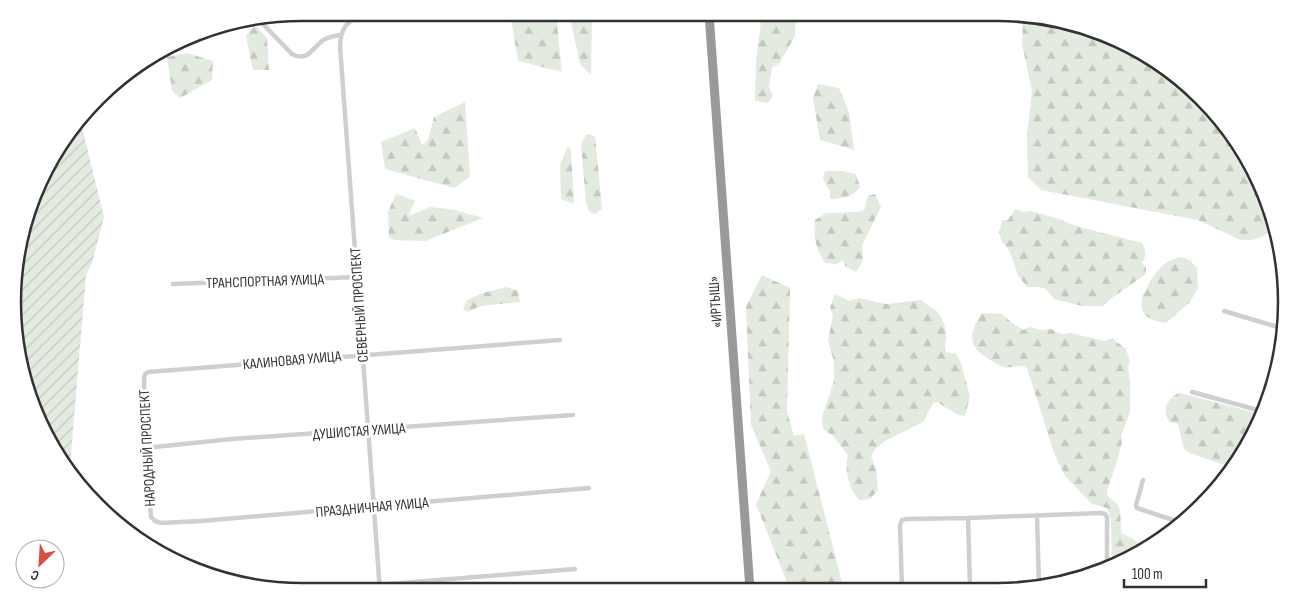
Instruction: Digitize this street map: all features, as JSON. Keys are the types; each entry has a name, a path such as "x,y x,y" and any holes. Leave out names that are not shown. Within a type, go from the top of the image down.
{"highway":[{"name":"«ИРТЫШ»","path":"710,21 750,583"}],"street":[{"path":"263,24 292,54 298,57 306,57 322,40 329,36 341,35 343,28 350,21"},
{"name":"СЕВЕРНЫЙ ПРОСПЕКТ","path":"341,35 379,583"},
{"name":"ТРАНСПОРТНАЯ УЛИЦА","path":"173,284 357,277"},
{"path":"1224,312 1276,327"},
{"name":"КАЛИНОВАЯ УЛИЦА","path":"145,374 148,372 363,354 560,340"},
{"name":"НАРОДНЫЙ ПРОСПЕКТ","path":"145,374 145,448 151,517 156,521"},
{"path":"1192,392 1256,409"},
{"name":"ДУШИСТАЯ УЛИЦА","path":"145,448 232,439 573,415"},
{"path":"1143,480 1136,505 1137,508 1174,520"},
{"name":"ПРАЗДНИЧНАЯ УЛИЦА","path":"156,521 161,523 194,521 589,488"},
{"path":"902,583 900,525 902,520 1105,514 1107,517 1107,560"},
{"path":"1037,515 1039,579"},
{"path":"968,518 970,583"},
{"path":"404,583 575,569"}],"green space":[{"path":"511,21 557,21 562,72 518,61"},
{"path":"571,21 592,21 591,75 580,64"},
{"path":"761,21 796,21 795,36 779,64 772,67 769,87 773,96 768,103 755,101 756,61"},
{"path":"1023,23 1070,31 1121,50 1168,79 1196,103 1230,146 1249,178 1263,212 1269,232 1262,237 1251,240 1240,240 1198,220 1041,190 1028,177 1027,134 1032,91 1022,44"},
{"path":"256,26 267,38 269,70 253,70 246,36"},
{"path":"187,53 213,61 212,80 180,98 172,91 167,57"},
{"path":"818,84 839,88 849,112 854,150 820,140 813,98"},
{"path":"465,102 470,177 454,188 385,169 381,142 415,128 422,145 428,140 434,117"},
{"path":"82,127 104,217 92,263 86,275 70,460 50,426 36,392 24,339 21,302 27,247 36,212 50,178"},
{"path":"587,134 595,136 602,209 594,214 589,211 586,202 581,144"},
{"path":"568,146 571,150 574,204 561,199 560,165"},
{"path":"825,171 841,171 856,174 860,187 857,191 843,198 830,199 830,191 823,179"},
{"path":"396,194 415,201 408,216 431,207 455,210 483,218 425,241 394,240 389,238 388,212"},
{"path":"875,194 881,207 862,245 863,260 856,272 845,266 843,260 837,264 825,263 816,243 814,232 815,220 826,213 858,212 864,210 868,196"},
{"path":"1015,209 1024,212 1031,211 1076,226 1142,243 1145,258 1142,263 1146,267 1146,274 1103,306 1082,306 1054,299 1046,289 1027,287 1018,275 1010,252 1001,240 999,232 1002,221 1008,220"},
{"path":"1180,257 1190,260 1197,268 1198,288 1190,302 1166,323 1147,317 1141,305 1151,280 1165,263"},
{"path":"762,275 790,288 787,412 794,436 804,434 842,583 787,583 756,504 771,471 751,425 746,307"},
{"path":"507,287 518,291 520,302 481,306 467,312 463,309 467,300 483,293"},
{"path":"835,294 849,301 859,298 886,304 922,300 938,312 946,330 946,352 956,354 961,363 970,396 965,416 958,415 937,402 933,403 923,422 885,441 876,448 871,456 876,470 878,490 870,499 859,500 855,495 847,473 848,455 833,436 823,429 822,417 834,381 834,362 828,340 833,316 830,308"},
{"path":"982,313 1002,314 1023,330 1030,327 1040,330 1051,329 1061,334 1070,333 1105,341 1112,338 1126,349 1130,362 1128,368 1130,412 1121,436 1122,442 1107,495 1119,508 1122,534 1132,538 1139,544 1112,558 1111,519 1107,508 1092,504 1065,476 1054,453 1027,368 1021,366 1002,366 980,353 973,343 972,337"},
{"path":"1180,393 1255,413 1249,426 1225,465 1190,453 1184,449 1178,424 1170,422 1166,414 1169,401"}]}
